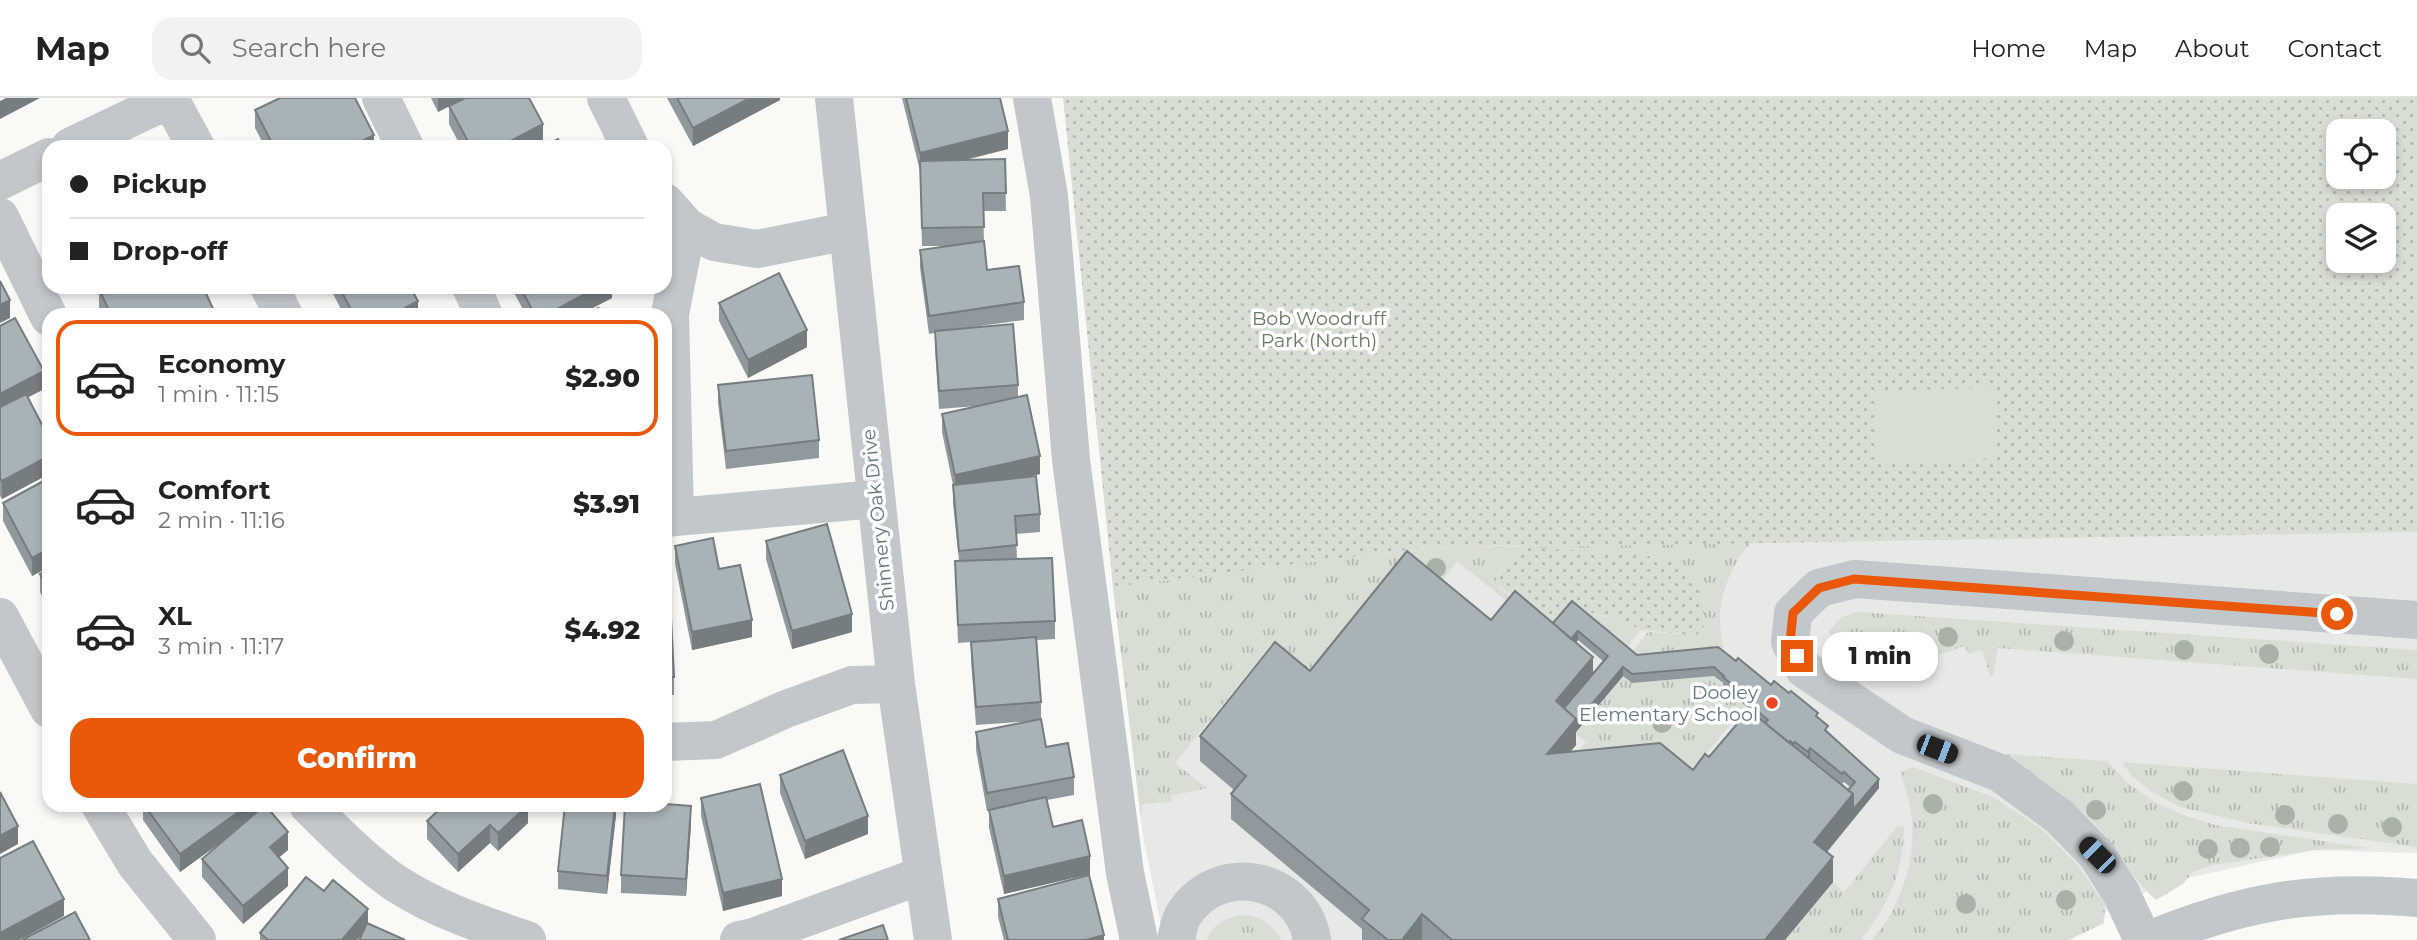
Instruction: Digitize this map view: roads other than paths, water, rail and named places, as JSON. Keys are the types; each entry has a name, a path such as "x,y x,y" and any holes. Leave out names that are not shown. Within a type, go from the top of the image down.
{"street":[{"path":"84,140 171,98 192,140"},
{"path":"381,98 402,140"},
{"path":"606,98 627,140"},
{"name":"Shinnery Oak Drive","path":"834,98 896,684 933,940"},
{"path":"1032,98 1049,195 1071,460 1125,873 1139,940"},
{"path":"0,181 42,160"},
{"path":"676,215 714,242 757,249 848,230"},
{"path":"672,281 676,215"},
{"path":"0,217 45,308"},
{"path":"672,517 876,499"},
{"path":"2143,940 2121,893 2097,855 2060,817 2000,773 1902,735 1804,669 1790,642 1793,613 1819,588 1854,579 2417,620"},
{"path":"0,617 42,696"},
{"path":"672,742 716,740 786,709 852,685 896,684"},
{"path":"104,812 135,863 197,940"},
{"path":"315,812 397,884 464,919 527,940"},
{"path":"739,940 923,875"},
{"path":"1175,940 1184,914 1208,890 1239,880 1273,886 1299,906 1312,940"},
{"path":"2149,940 2193,922 2250,905 2300,897 2370,894 2417,898"}],"place":[{"name":"Dooley Elementary School","path":"1772,703"}],"park label":[{"name":"Bob Woodruff Park (North)","path":"1319,329"}]}
